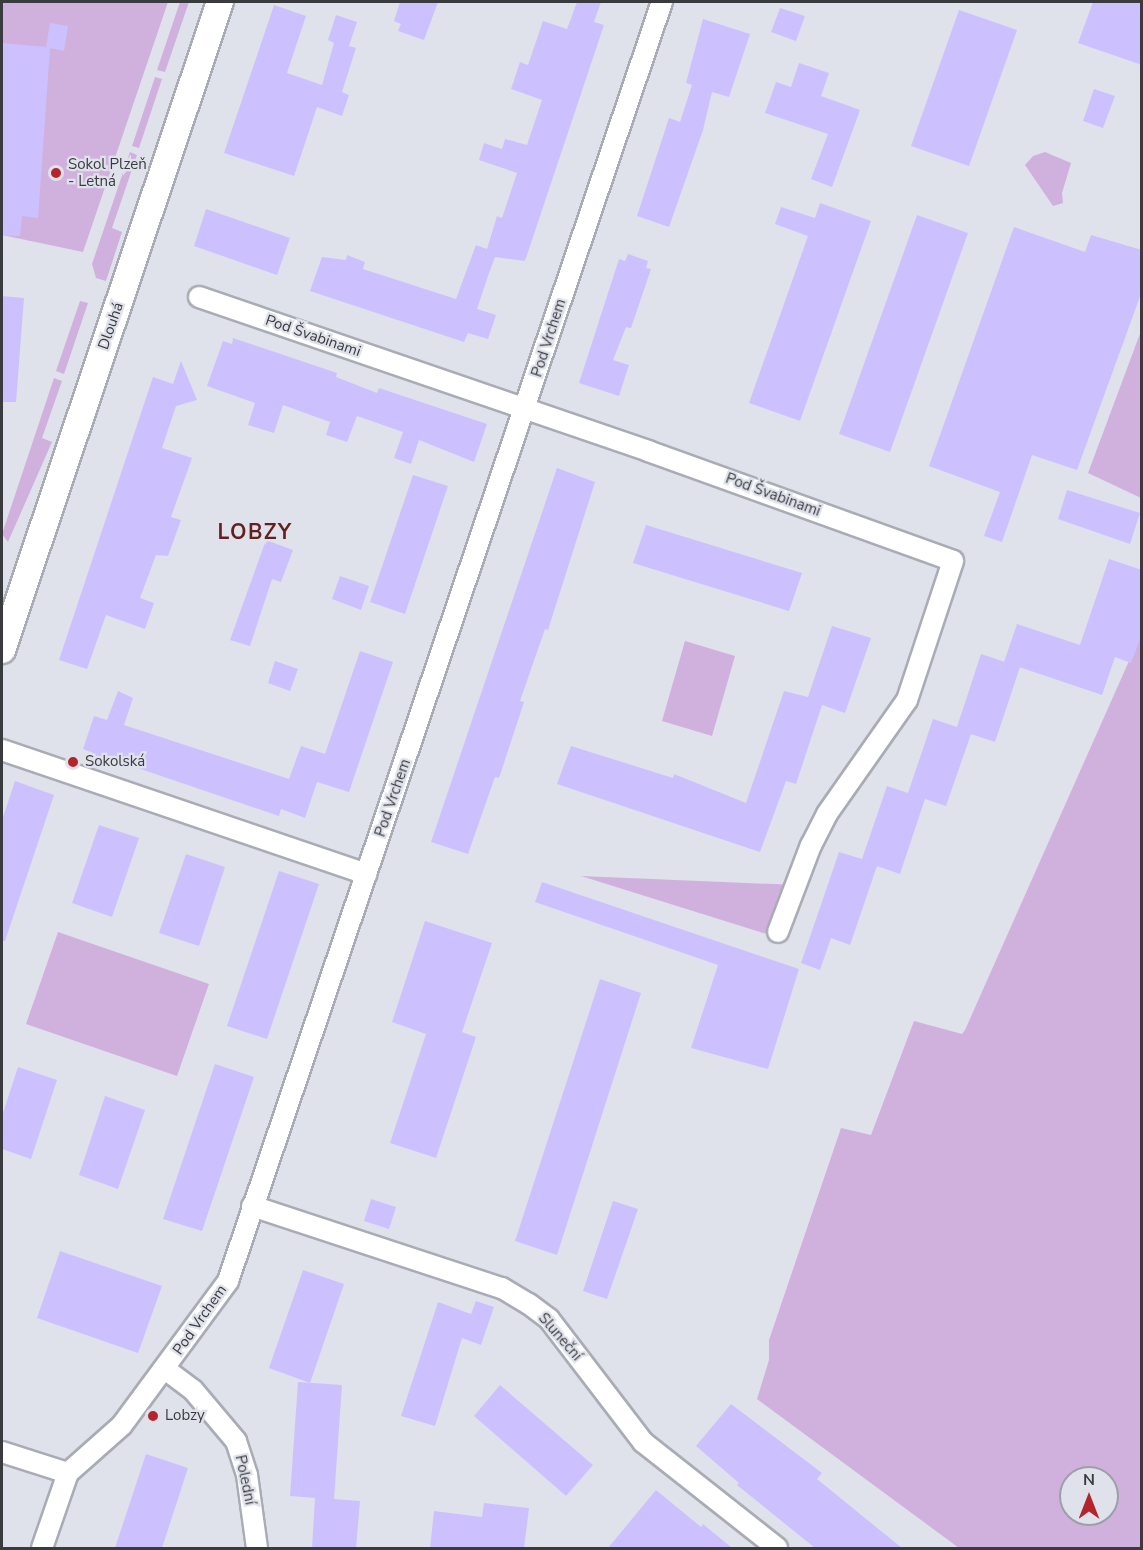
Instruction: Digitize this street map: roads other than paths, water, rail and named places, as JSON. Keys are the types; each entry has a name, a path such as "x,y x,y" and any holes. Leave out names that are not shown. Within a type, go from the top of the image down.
{"street":[{"name":"Dlouhá","path":"2,650 219,2"},
{"name":"Pod Vrchem","path":"42,1548 68,1473 122,1425 228,1281 526,409 662,2"},
{"name":"Pod Švabinami","path":"199,297 526,409 953,561 907,700 827,814 811,844 778,932"},
{"path":"2,750 367,874"},
{"name":"Sluneční","path":"252,1206 502,1288 529,1304 549,1319 644,1442 777,1548"},
{"name":"Polední","path":"165,1369 193,1390 236,1441 247,1475 257,1548"},
{"path":"2,1452 68,1473"}],"place":[{"name":"Sokol Plzeň - Letná","path":"56,173"},
{"name":"Sokolská","path":"73,762"},
{"name":"Lobzy","path":"153,1416"}],"district":[{"name":"LOBZY","path":"255,532"}]}
